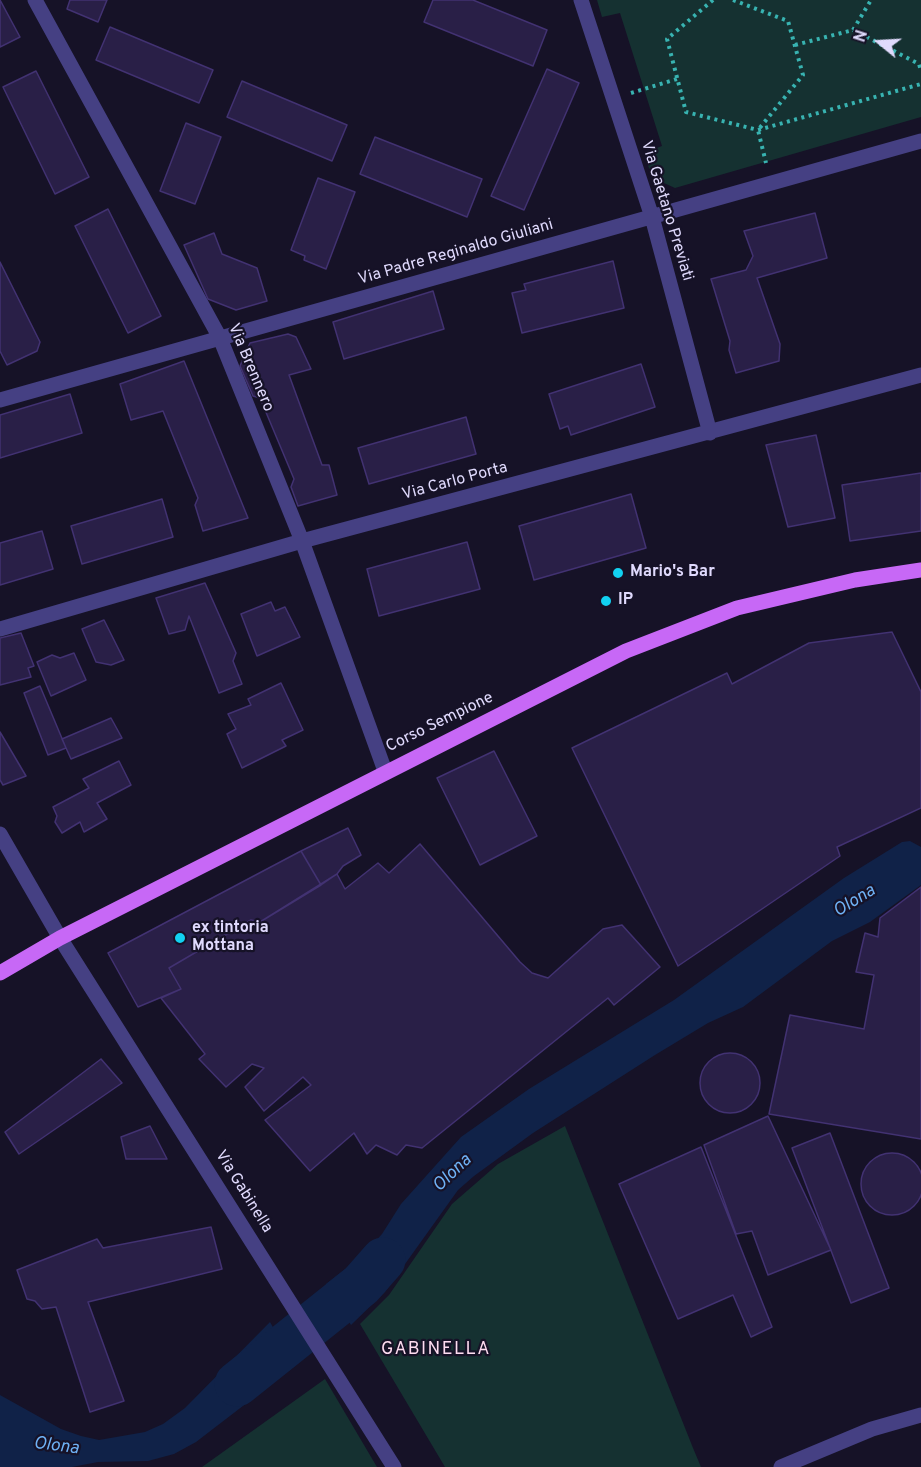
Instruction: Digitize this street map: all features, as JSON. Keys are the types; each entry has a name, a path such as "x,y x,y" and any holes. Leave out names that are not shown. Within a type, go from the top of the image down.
{"main road":[{"name":"Corso Sempione","path":"0,973 60,938 385,771 626,651 737,608 855,580 921,570"}],"street":[{"name":"Via Brennero","path":"35,0 220,338 302,541 385,771"},
{"name":"Via Gaetano Previati","path":"581,0 652,217 710,433"},
{"name":"Via Padre Reginaldo Giuliani","path":"0,400 921,141"},
{"name":"Via Carlo Porta","path":"0,629 302,541 921,375"},
{"name":"Via Gabinella","path":"0,834 60,938 394,1467"},
{"path":"781,1467 872,1429 921,1415"}],"path":[{"path":"713,0 666,39 686,112 758,130 921,84"},
{"path":"733,0 788,21 803,75 758,130"},
{"path":"853,30 871,0"},
{"path":"795,45 853,30 920,62 921,71"},
{"path":"614,99 677,79"},
{"path":"758,130 769,184"}],"green space":[{"path":"597,0 921,0 921,117 675,188 653,178 643,153 662,146 620,13 602,17"},
{"path":"565,1126 701,1467 445,1467 360,1324 389,1295 452,1204 498,1164"},
{"path":"325,1379 377,1467 202,1467"}],"water":[{"path":"910,841 921,847 921,885 870,922 832,941 743,1007 708,1023 655,1055 533,1133 474,1176 458,1190 385,1292 351,1325 326,1284 363,1255 382,1234 401,1204 461,1137 529,1089 674,1000 844,878 902,842"},
{"path":"270,1322 295,1366 196,1442 174,1454 148,1461 98,1462 72,1467 0,1467 0,1395 61,1429 81,1436 99,1440 145,1432 163,1424 185,1408"}],"building":[{"path":"0,0 20,37 0,47"},
{"path":"70,0 107,0 98,22 67,9"},
{"path":"433,0 473,0 547,30 533,66 424,22"},
{"path":"110,27 213,70 199,103 96,60"},
{"path":"547,69 579,83 524,210 491,196"},
{"path":"36,71 89,177 55,194 3,87"},
{"path":"242,81 347,125 332,161 227,117"},
{"path":"186,123 221,137 195,204 160,191"},
{"path":"375,137 482,179 467,217 360,174"},
{"path":"318,178 355,192 326,269 304,260 305,256 291,250"},
{"path":"108,209 161,316 128,333 75,226"},
{"path":"815,213 827,258 757,278 780,344 779,361 736,373 729,350 730,341 711,279 746,270 753,256 744,231"},
{"path":"214,233 222,254 257,268 267,301 236,310 208,299 184,245"},
{"path":"613,261 624,308 522,333 512,293 526,290 524,284"},
{"path":"0,262 40,342 37,351 7,365 0,351"},
{"path":"433,291 444,329 344,359 333,322"},
{"path":"288,334 296,337 311,369 289,375 322,465 329,465 337,495 298,506 291,487 294,479 260,398 253,396 240,366 250,343"},
{"path":"184,361 248,518 203,531 195,505 198,498 163,411 131,420 120,384"},
{"path":"641,364 655,407 571,435 568,426 560,429 549,394"},
{"path":"70,394 82,433 0,458 0,415"},
{"path":"466,417 476,454 369,484 358,448"},
{"path":"816,435 835,518 788,527 766,445"},
{"path":"921,473 921,531 850,541 842,485"},
{"path":"631,494 646,548 534,580 519,526"},
{"path":"162,499 173,537 82,564 71,526"},
{"path":"42,531 53,569 0,585 0,543"},
{"path":"467,542 480,589 379,616 367,569"},
{"path":"205,583 236,653 233,661 242,684 219,693 189,616 185,630 169,634 156,598"},
{"path":"271,602 275,611 285,607 300,637 257,656 241,614"},
{"path":"104,620 124,660 111,665 96,662 82,629"},
{"path":"892,632 921,692 921,808 837,847 840,856 678,966 572,748 727,673 732,684 809,643"},
{"path":"21,633 34,666 28,668 31,677 0,685 0,638"},
{"path":"74,653 86,680 51,696 37,662 52,655 60,658"},
{"path":"281,683 303,730 282,740 286,746 242,768 227,734 236,729 228,714 251,705 248,699"},
{"path":"40,686 66,748 48,755 24,693"},
{"path":"111,718 122,738 71,759 62,739"},
{"path":"0,732 26,776 3,785 0,780"},
{"path":"494,751 537,836 480,865 437,778"},
{"path":"119,761 131,785 97,803 107,819 84,832 80,822 62,833 55,822 57,816 53,807 89,788 83,779"},
{"path":"348,828 361,855 343,866 337,874 321,885 301,851"},
{"path":"420,844 520,962 532,973 548,978 603,929 622,925 660,967 614,1005 608,998 422,1148 406,1145 397,1155 376,1145 367,1154 354,1133 310,1171 265,1120 311,1085 303,1077 264,1111 245,1087 264,1068 252,1064 226,1087 199,1059 205,1054 161,998 181,989 169,968 251,920 260,922 337,874 345,889 378,863 389,873"},
{"name":"ex tintoria Mottana","path":"301,851 321,885 260,922 251,920 169,968 181,989 138,1007 108,953"},
{"path":"921,887 921,1139 769,1114 790,1015 864,1029 874,975 856,972 865,933 878,937 880,918"},
{"path":"730,1053 747,1058 755,1066 760,1083 755,1100 747,1108 730,1113 713,1108 705,1100 700,1083 705,1066 713,1058"},
{"path":"101,1059 122,1083 19,1154 5,1132"},
{"path":"768,1116 831,1250 768,1275 752,1231 736,1234 704,1145"},
{"path":"150,1126 167,1159 126,1159 121,1137"},
{"path":"830,1133 889,1288 851,1303 792,1148"},
{"path":"701,1147 772,1327 751,1337 733,1295 678,1319 619,1184"},
{"path":"892,1153 904,1155 914,1162 921,1172 923,1184 921,1196 914,1206 904,1213 892,1215 880,1213 870,1206 863,1196 861,1184 863,1172 870,1162 880,1155"},
{"path":"211,1227 222,1269 88,1302 124,1401 90,1412 56,1307 42,1309 35,1301 27,1299 17,1270 97,1239 103,1248"}],"waterway":[{"name":"Olona","path":"237,1384 361,1285 383,1260"}],"place":[{"name":"Mario's Bar","path":"618,573"},
{"name":"IP","path":"606,601"},
{"name":"ex tintoria Mottana","path":"180,938"}],"district":[{"name":"GABINELLA","path":"436,1350"}]}
